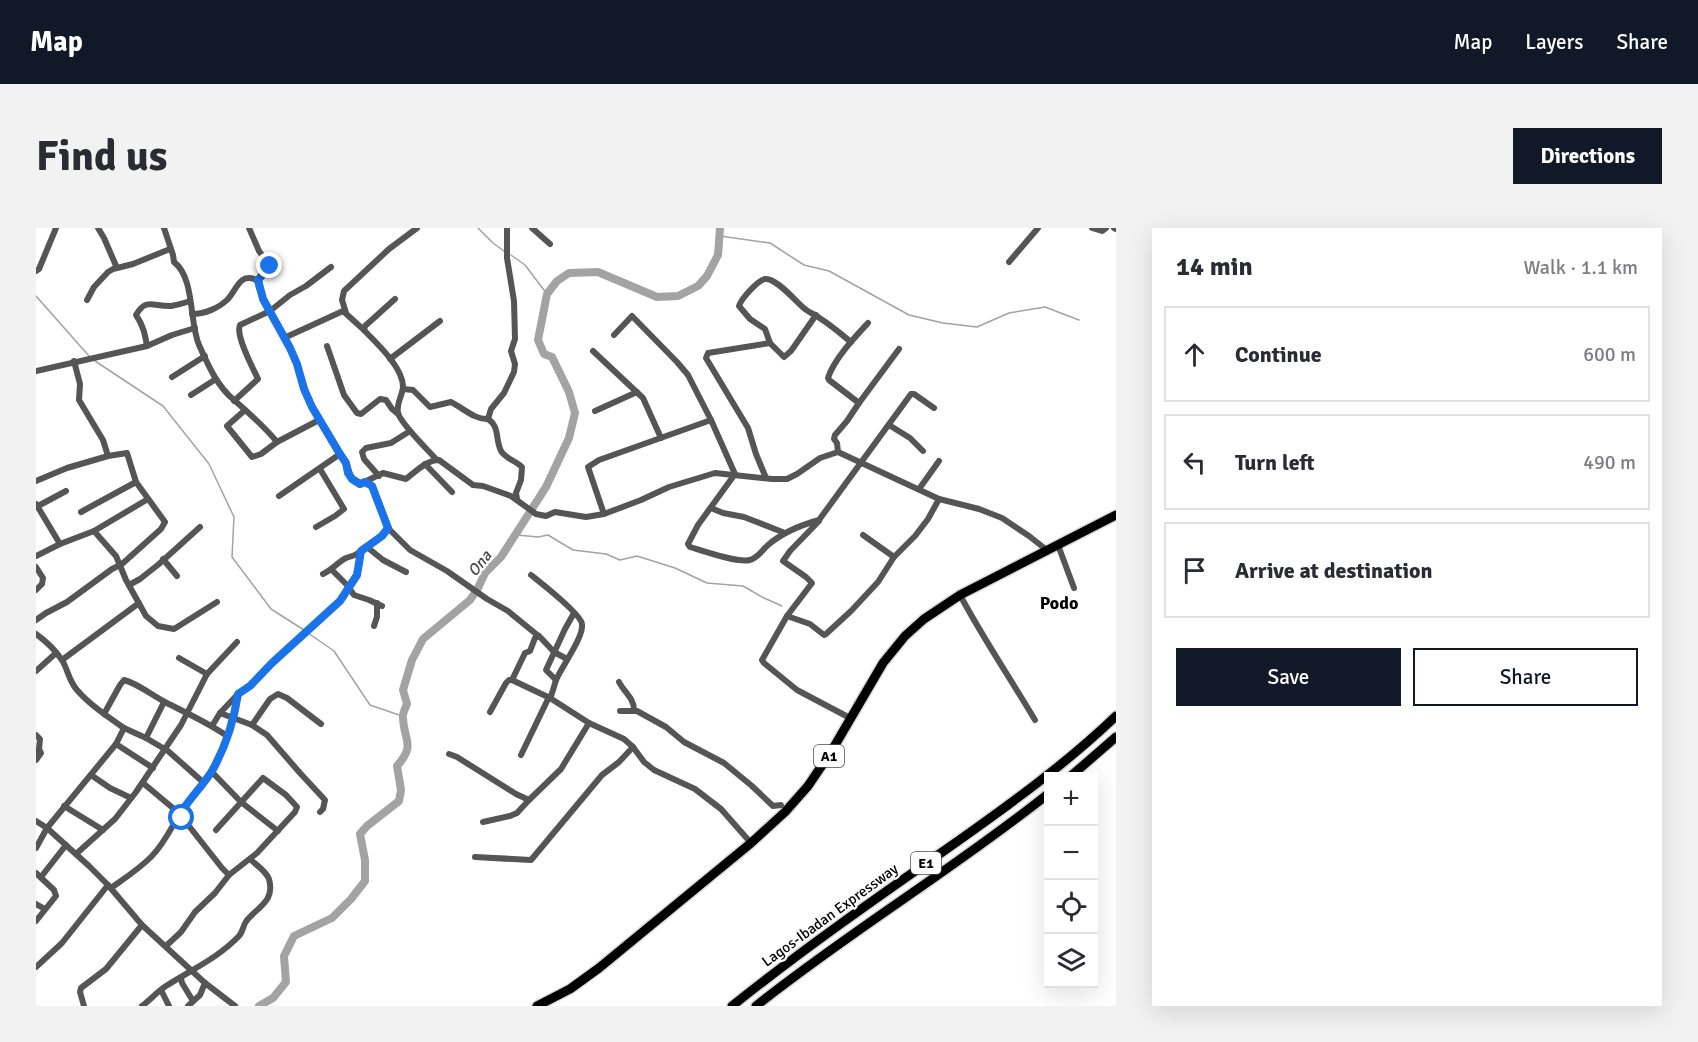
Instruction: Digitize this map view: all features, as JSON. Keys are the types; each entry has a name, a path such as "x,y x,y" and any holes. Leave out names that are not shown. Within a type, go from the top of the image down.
{"highway":[{"name":"A1","path":"537,1006 570,989 599,968 751,843 786,811 808,786 831,753 883,663 905,636 924,618 960,595 1116,515"},
{"name":"Lagos-Ibadan Expressway","path":"732,1006 832,930 1002,809 1065,761 1116,716"},
{"path":"1077,772 1116,737"},
{"name":"Lagos-Ibadan Expressway","path":"756,1006 849,936 1044,797"}],"street":[{"path":"36,271 39,269 56,228"},
{"path":"98,228 105,238 117,268"},
{"path":"164,228 174,255 174,262 185,279 196,336 209,368 234,401 257,420 277,442"},
{"path":"249,228 259,251 270,266 258,280"},
{"path":"398,414 398,403 403,389 401,375 390,359 346,313 342,300 344,291 389,249 417,228"},
{"path":"488,419 491,409 509,383 515,364 512,353 515,339 514,301 507,258 507,228"},
{"path":"532,228 550,244"},
{"path":"1009,262 1038,228"},
{"path":"1092,228 1102,231 1106,228"},
{"path":"36,249 44,254"},
{"path":"87,300 98,282 108,272 170,249"},
{"path":"234,401 258,379 247,358 238,328 247,320 270,311 332,267"},
{"path":"192,314 204,313 227,300 242,280 248,278 258,280"},
{"path":"816,315 791,351 784,357 770,343 765,329 750,319 739,306 751,290 763,279 767,279 782,288 804,308 816,315 851,342"},
{"path":"258,280 263,299 297,364 304,389 319,420 346,463 352,479 360,484 383,473 406,479 425,464 436,459"},
{"path":"364,330 365,326 395,299"},
{"path":"147,346 141,322 136,315 141,307 150,303 171,306 190,301"},
{"path":"284,338 340,312 346,313"},
{"path":"614,335 632,316 677,362 687,375 711,420 735,474"},
{"path":"390,359 440,321"},
{"path":"859,404 828,378 833,366 868,322"},
{"path":"36,371 147,346 195,328"},
{"path":"766,478 748,429 706,358 708,353 770,343"},
{"path":"327,346 344,395 357,413 361,414 369,410 380,399 386,400 436,459 473,485 483,486 517,500 536,514 546,516 555,512 585,517 604,514 669,487 715,473 787,479 820,458 838,452 939,499 979,509 1002,519 1048,551"},
{"path":"838,452 835,435 899,349"},
{"path":"593,351 643,398 661,438"},
{"path":"172,377 205,356"},
{"path":"74,361 80,384 79,400 103,440 108,456"},
{"path":"191,395 216,379"},
{"path":"403,389 413,390 430,407 451,402 494,424 502,452 522,467 521,480 516,493 517,500"},
{"path":"595,411 637,392"},
{"path":"850,718 797,690 762,660 787,616 812,583 783,561 819,520 911,394 934,408"},
{"path":"245,410 227,426 252,457 319,420"},
{"path":"604,514 588,467 599,460 711,420"},
{"path":"889,424 909,438 923,452"},
{"path":"380,475 363,459 362,452 366,448 391,443 410,431"},
{"path":"36,482 67,468 127,453 136,482 165,522 161,529 120,565 67,602 36,620"},
{"path":"279,496 340,454"},
{"path":"918,489 939,461"},
{"path":"425,464 452,492"},
{"path":"316,527 344,509 320,469"},
{"path":"735,474 688,541 690,547 720,556 749,560 760,555 766,546 785,533 819,520"},
{"path":"372,486 380,475"},
{"path":"81,512 136,482"},
{"path":"365,482 372,486 388,528 410,550 508,611 539,636 554,652 567,659"},
{"path":"60,544 37,505 66,491"},
{"path":"36,556 94,531 148,499"},
{"path":"787,616 810,624 825,635 878,582 894,557 928,519 939,499"},
{"path":"711,508 744,517 785,533"},
{"path":"129,585 140,579 200,526"},
{"path":"323,574 332,570 347,557 353,557 382,536 388,528"},
{"path":"94,531 116,556 146,616 158,626 174,629 217,602"},
{"path":"863,535 894,557"},
{"path":"1058,545 1074,588"},
{"path":"364,549 406,572"},
{"path":"212,726 220,713 238,694 250,686 340,601 357,575 364,549"},
{"path":"163,559 177,576"},
{"path":"36,567 43,578 42,584 36,590"},
{"path":"332,570 354,595 380,605 374,626"},
{"path":"521,755 556,680 575,647 583,626 581,620 551,590 531,575"},
{"path":"960,595 1035,720"},
{"path":"62,660 139,603"},
{"path":"556,680 546,670 574,613"},
{"path":"36,634 62,660 76,689 104,714 124,728 165,750 203,782"},
{"path":"490,712 506,683 512,680 525,653 531,651 535,638 539,636"},
{"path":"76,854 115,819 131,798 181,725 207,674 237,642"},
{"path":"36,671 56,653"},
{"path":"179,658 207,674"},
{"path":"104,714 124,680 132,682 226,736"},
{"path":"512,680 550,697 589,723 624,739 654,770 694,789 721,808 751,843"},
{"path":"619,682 628,694 634,710"},
{"path":"36,967 62,943 110,886 143,864 165,840 179,815 211,771 233,718 238,694"},
{"path":"252,725 270,699 278,694 287,698 321,724"},
{"path":"146,738 164,702"},
{"path":"620,711 634,710 666,728 684,742 733,770 753,786 765,801 773,806 781,805"},
{"path":"220,713 252,725 267,735 326,800 320,812"},
{"path":"483,822 517,813 561,769 589,723"},
{"path":"36,848 47,828 116,744 124,728"},
{"path":"36,735 40,739 37,751 41,753 36,760"},
{"path":"116,744 153,768"},
{"path":"475,856 531,860 602,775 633,747"},
{"path":"449,754 529,800"},
{"path":"211,771 240,802 278,831"},
{"path":"91,775 131,798"},
{"path":"166,946 181,932 195,912 215,893 229,875 250,859 278,831 297,807 286,795 263,778 216,830"},
{"path":"142,783 185,821 229,875"},
{"path":"64,806 103,830"},
{"path":"36,821 47,828 110,886 142,925 205,983 235,1006"},
{"path":"36,921 56,896 54,890 39,875 66,845"},
{"path":"142,1006 161,990 193,972 219,953 240,935 245,923 264,905 270,896 269,880 267,875 250,859"},
{"path":"36,904 45,909"},
{"path":"84,1006 81,988 106,969 142,925"},
{"path":"181,978 191,1004 200,995 205,983"},
{"path":"161,990 169,1006"}],"waterway":[{"path":"478,228 504,251"},
{"name":"Ona","path":"259,1006 273,998 286,982 284,956 294,936 332,918 365,881 365,860 360,834 399,801 401,790 397,766 408,748 403,716 407,704 403,690 412,660 423,639 470,600 485,573 501,557 546,487 569,438 575,413 569,392 552,357 544,354 538,340 547,294 557,281 569,273 598,272 657,297 678,296 698,286 707,276 718,255 720,228"},
{"path":"720,236 770,243 804,265 829,271 909,315 943,323 977,327 1009,313 1045,307 1079,320"},
{"path":"511,255 525,265 547,294"},
{"path":"36,296 89,356"},
{"path":"95,361 163,406 209,464 234,517 232,557 271,609 304,630"},
{"path":"517,535 538,537 548,535 573,550 606,554 620,560 637,556 675,568 707,583 743,586 782,606"},
{"path":"308,633 334,651 370,705 402,716"}],"district":[{"name":"Podo","path":"1059,603"}],"route":[{"path":"182,818 178,817 181,811 211,771 219,754 233,718 238,694 250,686 340,601 357,575 361,551 382,536 388,528 372,486 365,482 355,483 348,473 346,463 319,420 304,389 290,348 263,299 258,280 270,266"}]}
